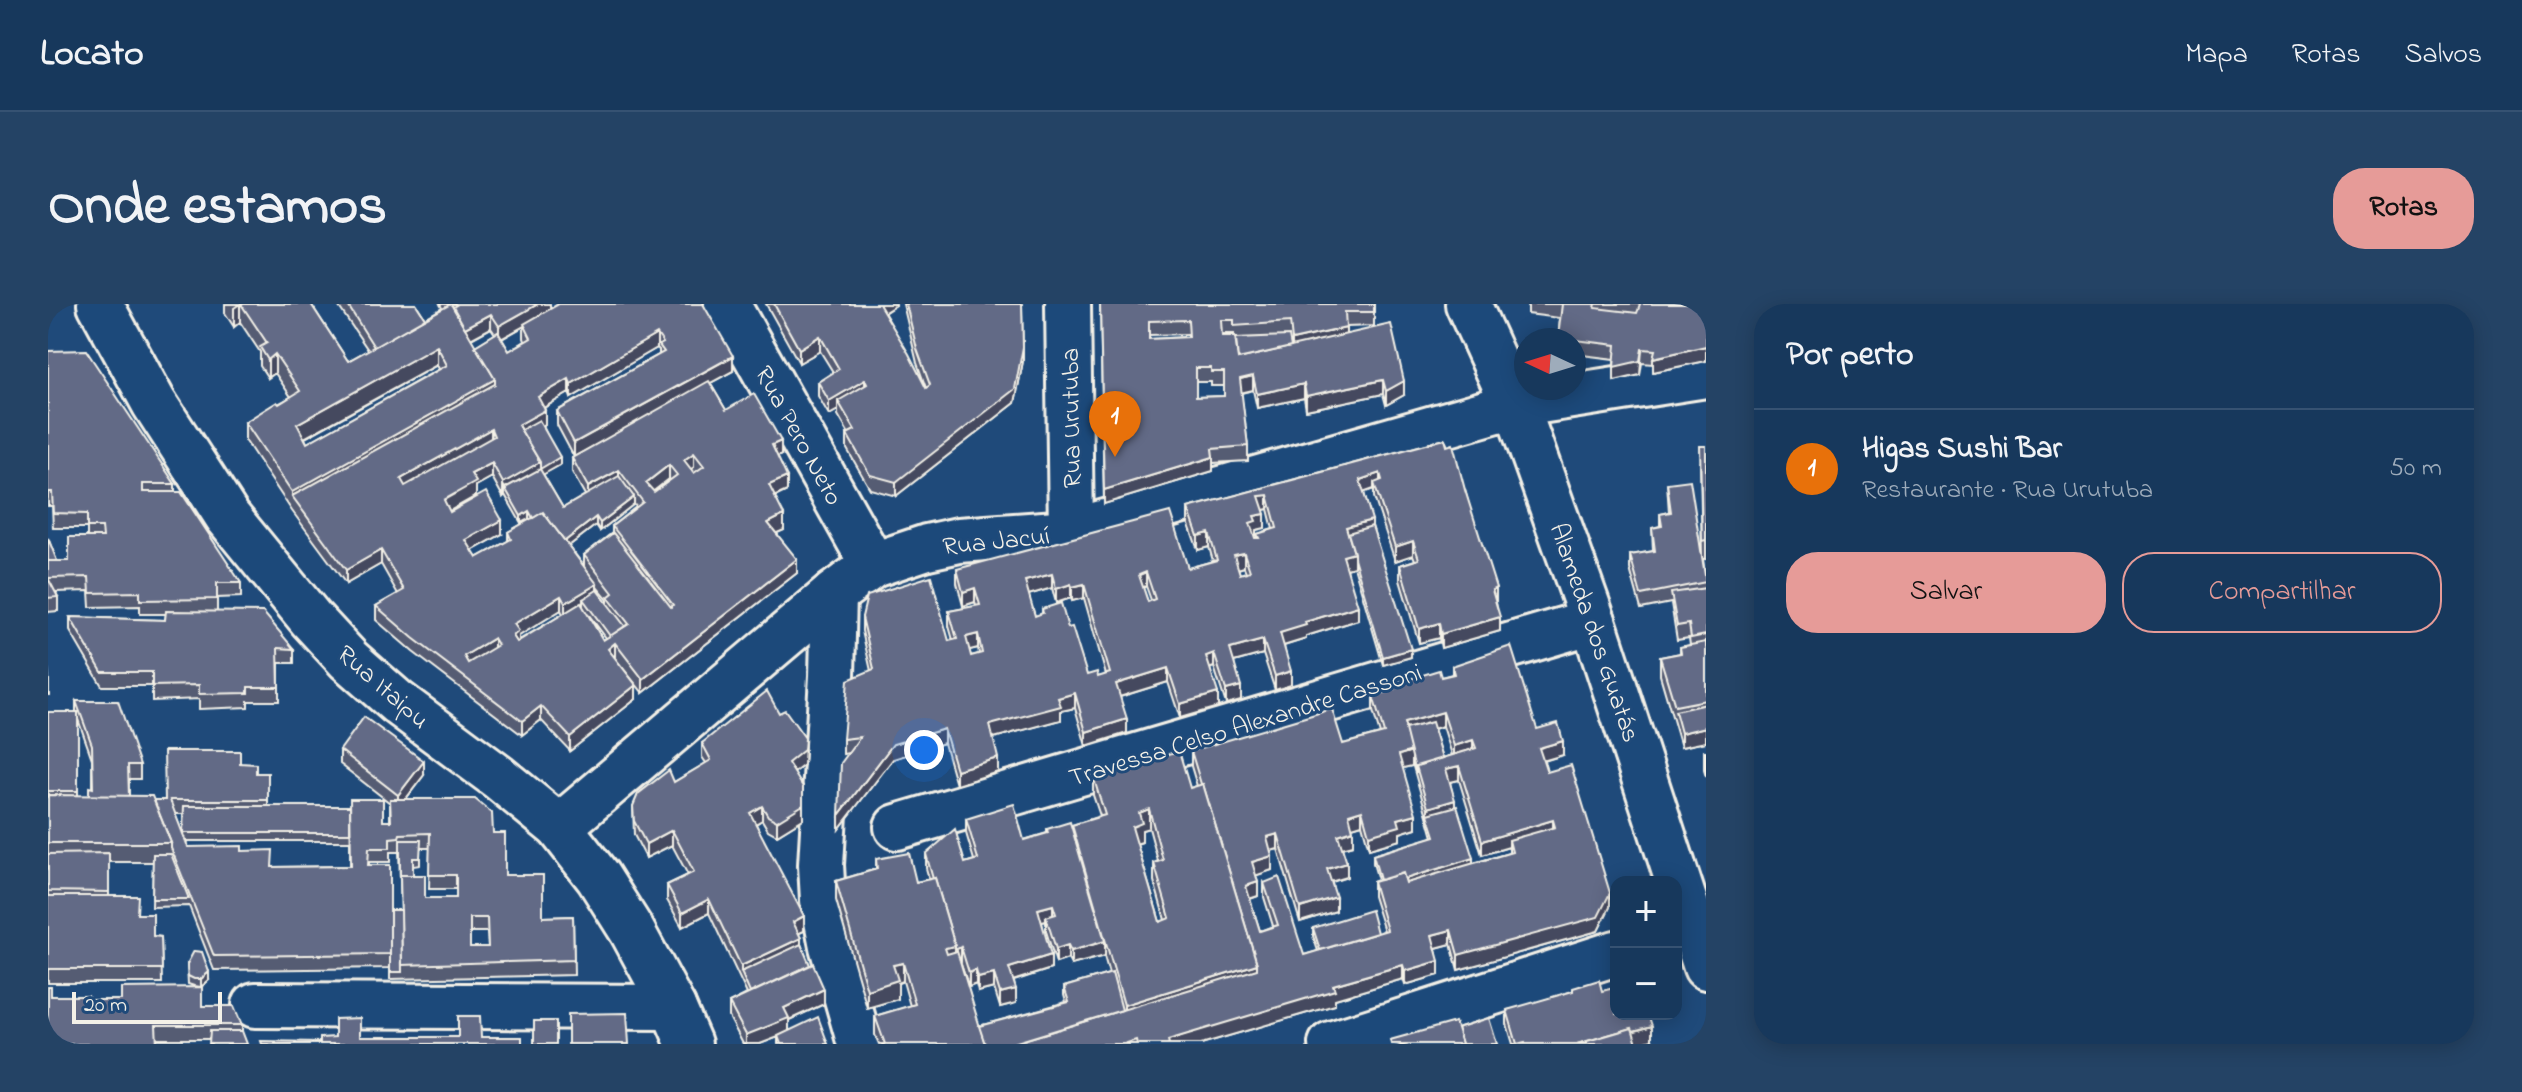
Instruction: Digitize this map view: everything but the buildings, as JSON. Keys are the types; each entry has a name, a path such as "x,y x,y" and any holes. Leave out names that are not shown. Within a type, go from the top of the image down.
{"street":[{"name":"Rua Itaipu","path":"100,304 154,403 227,516 311,619 349,660 397,702 559,827 598,877 626,920 681,1025"},
{"name":"Rua Pero Neto","path":"727,304 873,565"},
{"name":"Rua Urutuba","path":"1068,304 1071,532"},
{"name":"Alameda dos Guatás","path":"1468,304 1514,405 1593,621 1696,939"},
{"name":"Rua Jacuí","path":"559,827 834,594 873,565 959,540 1071,532 1514,405 1706,375"},
{"path":"834,594 821,865 823,900 832,946 860,1044"},
{"name":"Travessa Celso Alexandre Cassoni","path":"897,827 1593,621"},
{"path":"1331,1044 1610,955"},
{"path":"255,1005 681,1025"}],"place":[{"name":"Higas Sushi Bar","path":"1115,457"}]}
